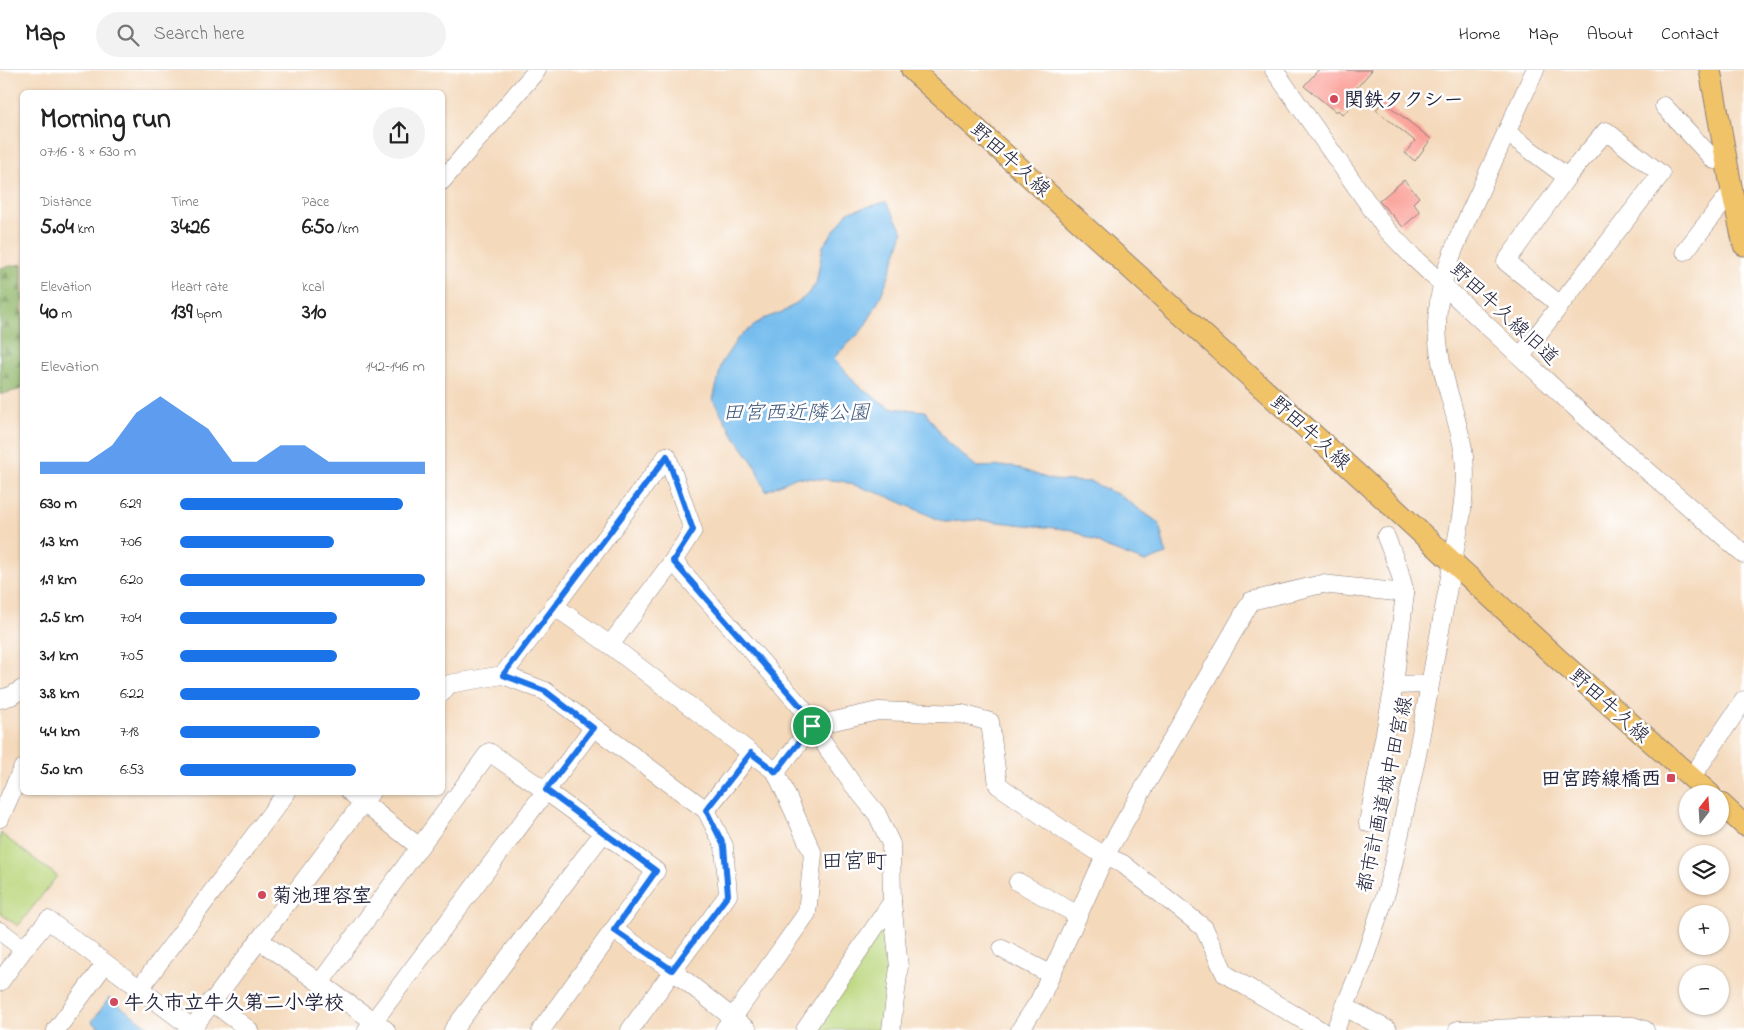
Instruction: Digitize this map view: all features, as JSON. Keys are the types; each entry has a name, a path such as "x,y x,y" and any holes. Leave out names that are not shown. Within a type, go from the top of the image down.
{"main road":[{"path":"1710,70 1744,245"},
{"name":"野田牛久線","path":"918,81 1357,474 1558,659 1700,785"},
{"path":"1729,811 1744,825"}],"street":[{"path":"445,177 537,70"},
{"name":"野田牛久線旧道","path":"1274,70 1386,229 1442,285 1592,423 1744,554"},
{"name":"都市計画道城中田宮線","path":"1335,1030 1363,963 1386,890 1404,816 1464,493 1463,451 1439,354 1437,322 1442,285 1465,226 1535,70"},
{"path":"1664,106 1714,160 1726,159"},
{"path":"1521,356 1559,304 1661,174 1606,131 1567,177 1506,262 1559,304"},
{"path":"1506,132 1567,177"},
{"path":"1685,251 1732,191"},
{"path":"503,675 667,456 693,530 673,561 610,645"},
{"path":"1368,824 1394,685 1405,593 1399,570 1386,537"},
{"path":"673,561 802,708 812,726 851,782 876,814 891,844 892,902 898,967 891,1030"},
{"path":"1020,1030 1039,1000 1105,856 1251,601 1322,584 1405,593"},
{"path":"554,606 610,645 776,772 813,854 807,913 728,1024"},
{"path":"445,689 449,684 503,675 545,691 706,810 724,846 728,895 630,1030"},
{"path":"1394,685 1430,684"},
{"path":"0,699 11,696 20,690"},
{"path":"1692,777 1744,700"},
{"path":"776,772 812,726 878,711 962,714 990,722 998,785 1066,832 1105,856 1123,864 1204,928 1225,974 1320,1030"},
{"path":"259,940 320,983 376,1027 546,790 593,728"},
{"path":"320,983 418,846 489,752 546,790 656,871 541,1030"},
{"path":"706,810 751,753"},
{"path":"0,818 20,773"},
{"path":"140,988 284,795"},
{"path":"0,982 48,920 105,964 140,988 191,1029 259,940 361,796 418,846"},
{"path":"453,1030 604,832"},
{"path":"1018,882 1078,915"},
{"path":"805,1030 892,902"},
{"path":"614,930 672,970 728,1024 748,1030"},
{"path":"0,931 24,950"},
{"path":"1002,949 1050,974"},
{"path":"56,1030 105,964"},
{"path":"211,1001 249,1030"},
{"path":"1345,1007 1385,1029"},
{"path":"1458,1030 1572,1026 1633,1026 1645,1030"}],"green space":[{"path":"20,264 20,390 2,394 0,394 0,268"},
{"path":"0,833 57,876 18,926 0,913"},
{"path":"892,902 891,1030 805,1030"}],"water":[{"name":"田宮西近隣公園","path":"886,202 903,232 895,257 881,295 869,319 859,334 834,358 857,385 890,408 925,411 946,441 977,467 1012,466 1052,480 1091,482 1119,495 1159,523 1166,554 1145,562 1108,548 1073,530 979,520 944,522 884,495 842,481 797,477 766,491 754,464 734,436 713,400 722,362 738,338 763,319 785,311 806,296 816,284 823,246 848,212"},
{"path":"109,998 153,1030 103,1030 92,1022"}],"building":[{"name":"関鉄タクシー","path":"1318,70 1372,70 1353,92 1359,97 1343,115 1338,110 1336,112 1304,86"},
{"path":"1383,101 1431,139 1415,161 1405,153 1415,141 1376,110"},
{"path":"1404,180 1419,197 1413,203 1420,212 1403,227 1379,201"}],"place":[{"name":"関鉄タクシー","path":"1334,99"},
{"name":"田宮跨線橋西","path":"1671,778"},
{"name":"菊池理容室","path":"262,895"},
{"name":"牛久市立牛久第二小学校","path":"114,1002"}],"district":[{"name":"田宮町","path":"854,860"}],"route":[{"path":"667,456 693,530 673,561 802,708 812,726 776,772 751,753 706,810 724,846 728,895 672,970 614,930 656,871 546,790 593,728 545,691 503,675 667,456"}]}
